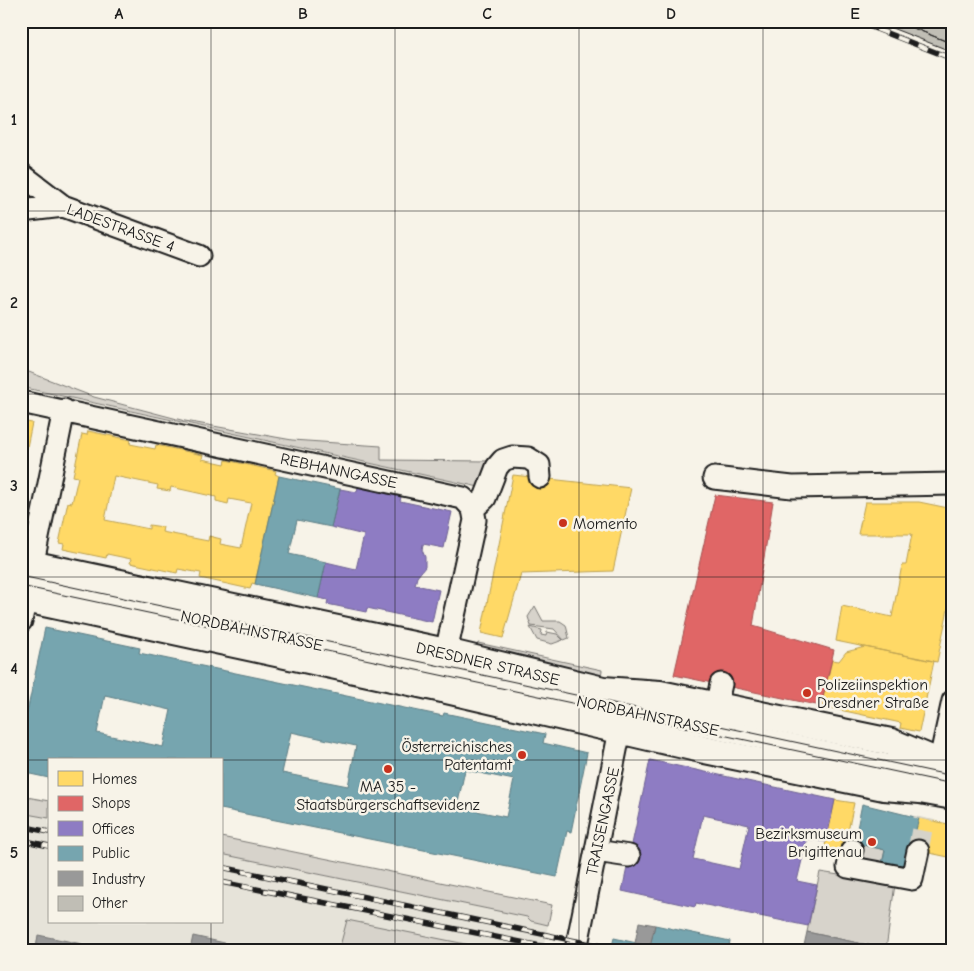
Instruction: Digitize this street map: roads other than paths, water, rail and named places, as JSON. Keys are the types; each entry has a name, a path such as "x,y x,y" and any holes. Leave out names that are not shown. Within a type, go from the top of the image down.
{"main road":[{"name":"DRESDNER STRASSE","path":"25,587 442,670 624,711 884,787 944,777"},
{"name":"DRESDNER STRASSE","path":"25,587 442,670 603,690 624,711"},
{"name":"DRESDNER STRASSE","path":"624,711 660,694 719,695 891,742 944,777"}],"street":[{"name":"LADESTRASSE 4","path":"21,174 63,206 199,256"},
{"path":"21,211 63,206"},
{"name":"REBHANNGASSE","path":"21,402 458,496 467,501 473,509"},
{"path":"25,587 64,410"},
{"path":"442,670 474,520 473,509 489,490 497,466 503,460 512,457 532,460 539,465 540,477"},
{"path":"714,478 792,487 953,484"},
{"path":"944,777 953,701"},
{"name":"TRAISENGASSE","path":"576,950 624,711"},
{"path":"852,850 848,867 912,879 918,851"},
{"path":"596,851 629,856"}],"tunnel":[{"path":"918,851 924,818"}],"tram line":[{"path":"21,576 953,776"},
{"path":"21,586 953,784"}],"railway":[{"path":"856,21 953,59"},
{"path":"21,826 48,832"},
{"path":"21,840 48,846"},
{"path":"222,867 619,950"},
{"path":"222,882 561,950"}],"place":[{"name":"Momento","path":"563,523"},
{"name":"Polizeiinspektion Dresdner Straße","path":"807,693"},
{"name":"Österreichisches Patentamt","path":"522,755"},
{"name":"MA 35 - Staatsbürgerschaftsevidenz","path":"388,769"},
{"name":"Bezirksmuseum Brigittenau","path":"872,842"}]}
